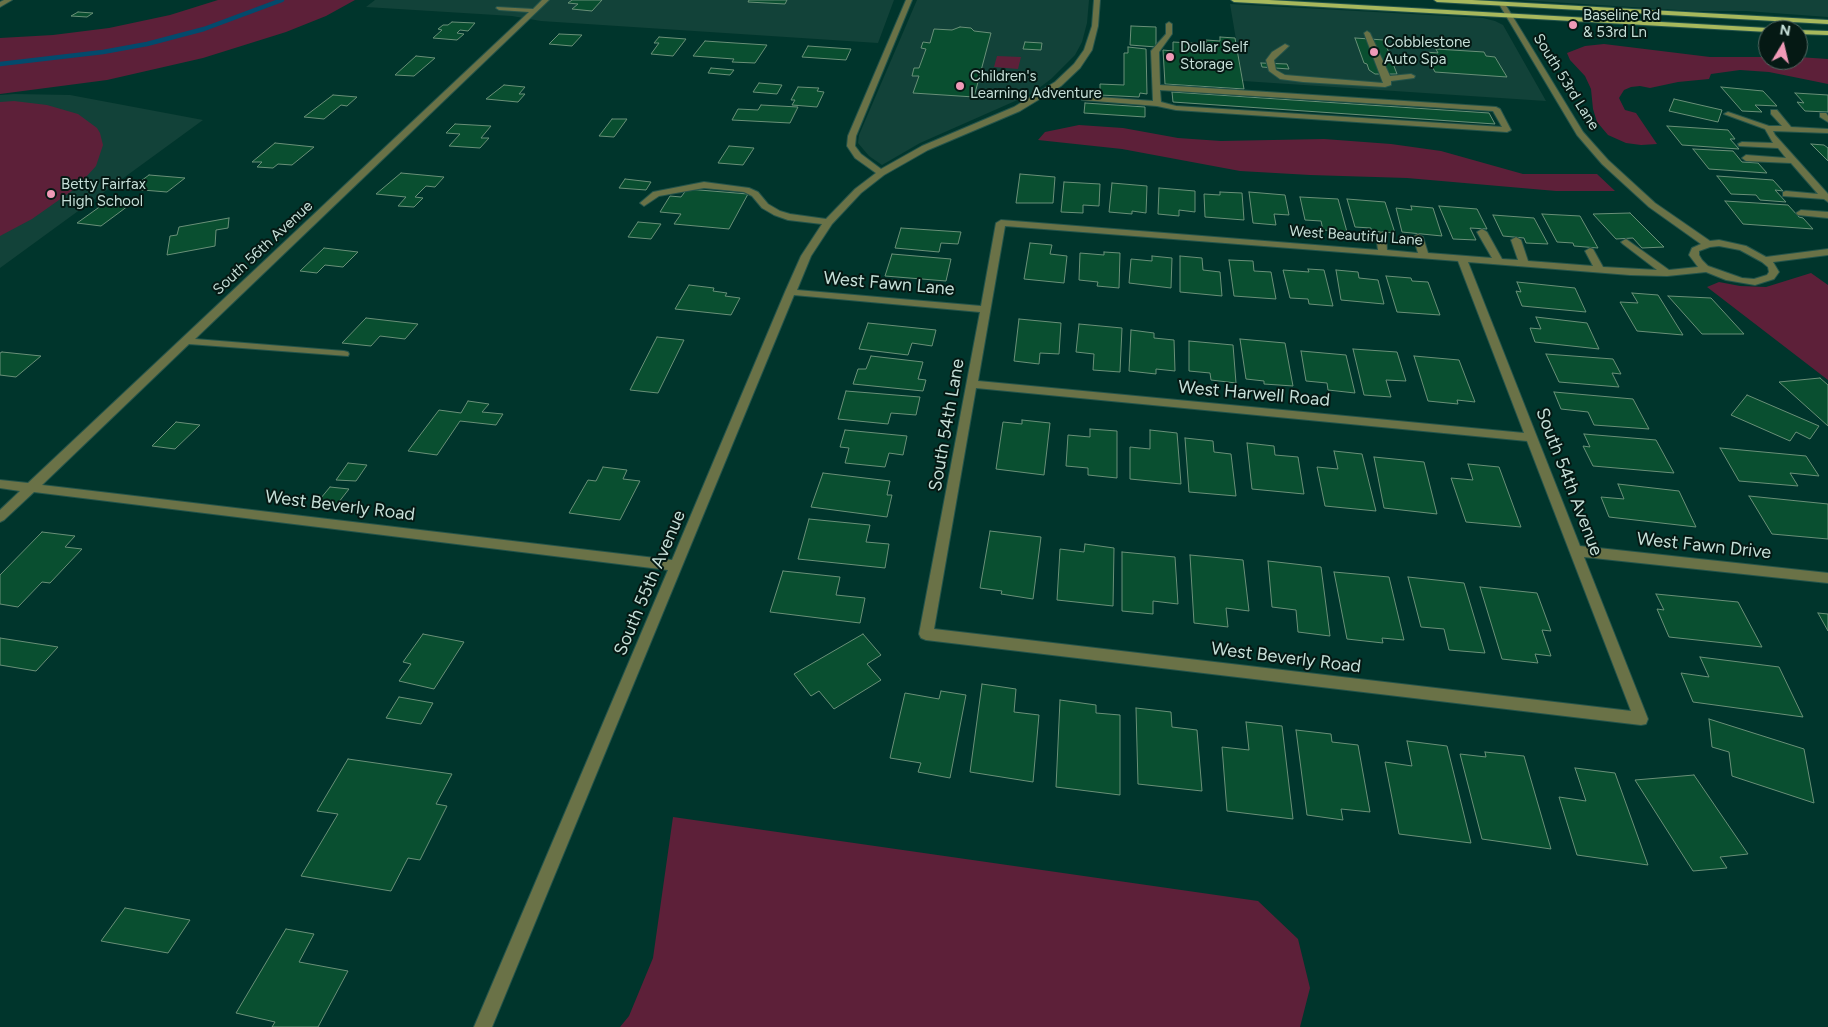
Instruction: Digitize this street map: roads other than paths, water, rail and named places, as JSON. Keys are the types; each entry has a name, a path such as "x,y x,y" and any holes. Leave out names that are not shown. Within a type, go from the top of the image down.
{"main road":[{"path":"1234,0 1758,29"},
{"path":"1437,0 1828,22"},
{"path":"1808,32 1828,33"}],"street":[{"path":"0,5 10,0"},
{"path":"508,0 499,8 535,11"},
{"name":"South 56th Avenue","path":"0,517 546,0"},
{"path":"881,173 858,156 851,146 852,136 910,0"},
{"name":"South 55th Avenue","path":"483,1027 806,256 828,222 858,191 881,173 925,148 1016,109 1058,84 1077,66 1088,50 1095,26 1098,0"},
{"name":"South 53rd Lane","path":"1502,4 1580,133 1592,147 1652,205 1708,244"},
{"path":"1157,104 1155,51 1169,34 1169,24"},
{"path":"1285,46 1270,60 1272,71 1283,76 1303,80 1379,85 1388,83 1367,33"},
{"path":"1387,79 1411,76"},
{"path":"1085,98 1157,104 1176,108 1507,130 1496,109 1156,87"},
{"path":"1774,112 1788,129"},
{"path":"1728,114 1768,128 1828,131"},
{"path":"1768,128 1771,136 1827,198"},
{"path":"1742,144 1780,146"},
{"path":"1746,158 1794,161"},
{"path":"644,202 656,194 704,185 746,190 755,194 765,206 777,213 788,217 828,222"},
{"path":"1786,194 1827,198"},
{"path":"1801,213 1828,215"},
{"name":"West Beautiful Lane","path":"1001,223 1600,270 1667,274 1708,269"},
{"name":"South 54th Lane","path":"926,634 1001,223"},
{"path":"1482,232 1499,262"},
{"path":"1381,235 1383,253"},
{"path":"1418,237 1424,256"},
{"path":"1516,240 1524,264"},
{"path":"1626,242 1667,274"},
{"path":"1708,244 1731,245 1743,248 1765,260 1772,266 1774,272 1771,278 1765,281 1742,281 1708,269 1698,262 1694,255 1695,250 1708,244"},
{"path":"1590,251 1600,270"},
{"path":"1765,260 1828,252"},
{"name":"South 54th Avenue","path":"1462,259 1641,719"},
{"name":"West Fawn Lane","path":"790,292 986,309"},
{"path":"186,342 344,354"},
{"name":"West Harwell Road","path":"972,384 1533,438"},
{"name":"West Beverly Road","path":"0,484 676,566"},
{"name":"West Fawn Drive","path":"1577,551 1828,578"},
{"name":"West Beverly Road","path":"926,634 1641,719"}],"waterway":[{"path":"0,64 103,52 147,44 204,29 282,0"}],"place":[{"name":"Baseline Rd & 53rd Ln","path":"1573,25"},
{"name":"Cobblestone Auto Spa","path":"1374,52"},
{"name":"Dollar Self Storage","path":"1170,57"},
{"name":"Children's Learning Adventure","path":"960,86"},
{"name":"Betty Fairfax High School","path":"51,194"}]}
